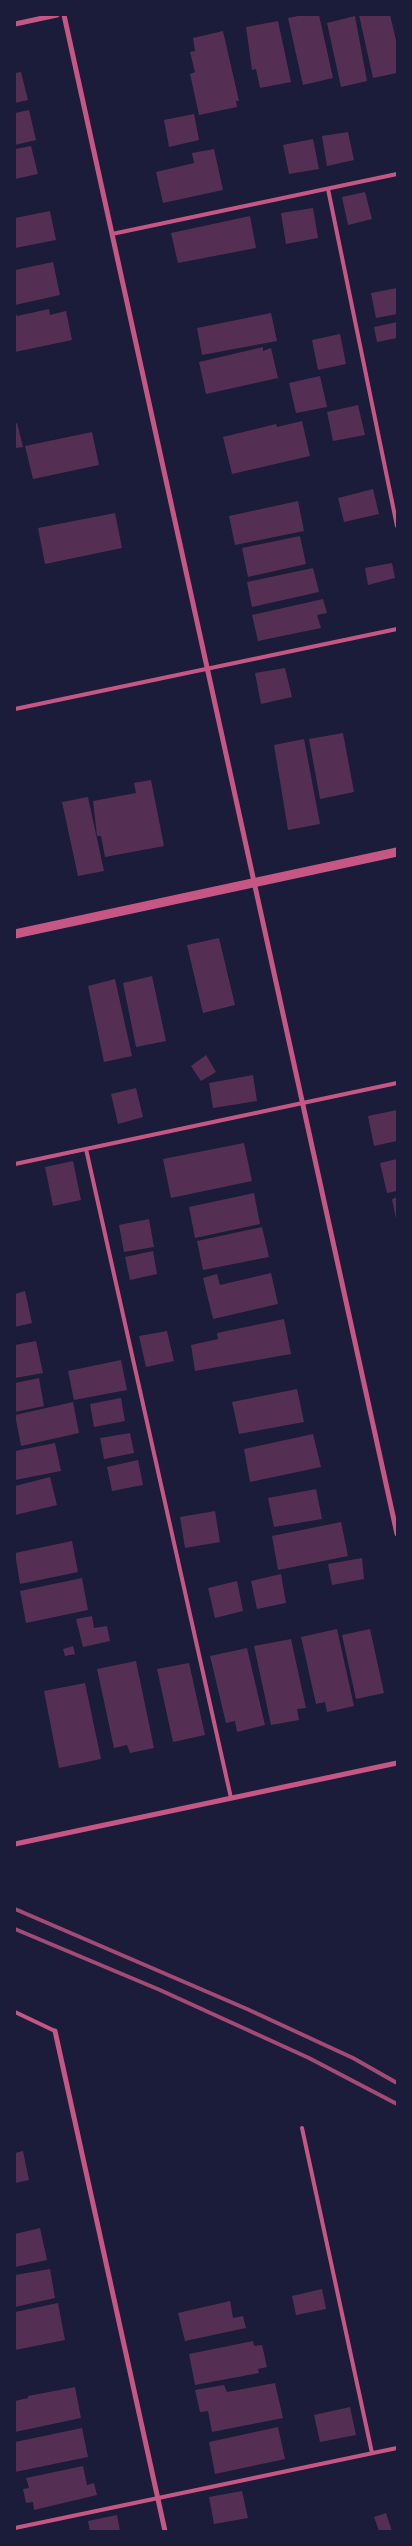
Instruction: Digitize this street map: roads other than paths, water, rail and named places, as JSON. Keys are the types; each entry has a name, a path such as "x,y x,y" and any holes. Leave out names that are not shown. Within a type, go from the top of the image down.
{"street":[{"path":"15,24 57,15"},
{"path":"64,15 397,1534"},
{"path":"15,934 397,852"},
{"path":"15,1844 397,1763"},
{"path":"55,2031 165,2531"}],"lane":[{"path":"112,234 397,174"},
{"path":"328,189 397,526"},
{"path":"15,709 397,629"},
{"path":"15,1164 397,1083"},
{"path":"86,1149 231,1798"},
{"path":"15,2012 55,2031"},
{"path":"302,2128 372,2453"},
{"path":"15,2528 397,2448"}],"railway":[{"path":"15,1909 247,2009 353,2058 397,2083"},
{"path":"15,1929 160,1990 309,2058 397,2104"}]}
